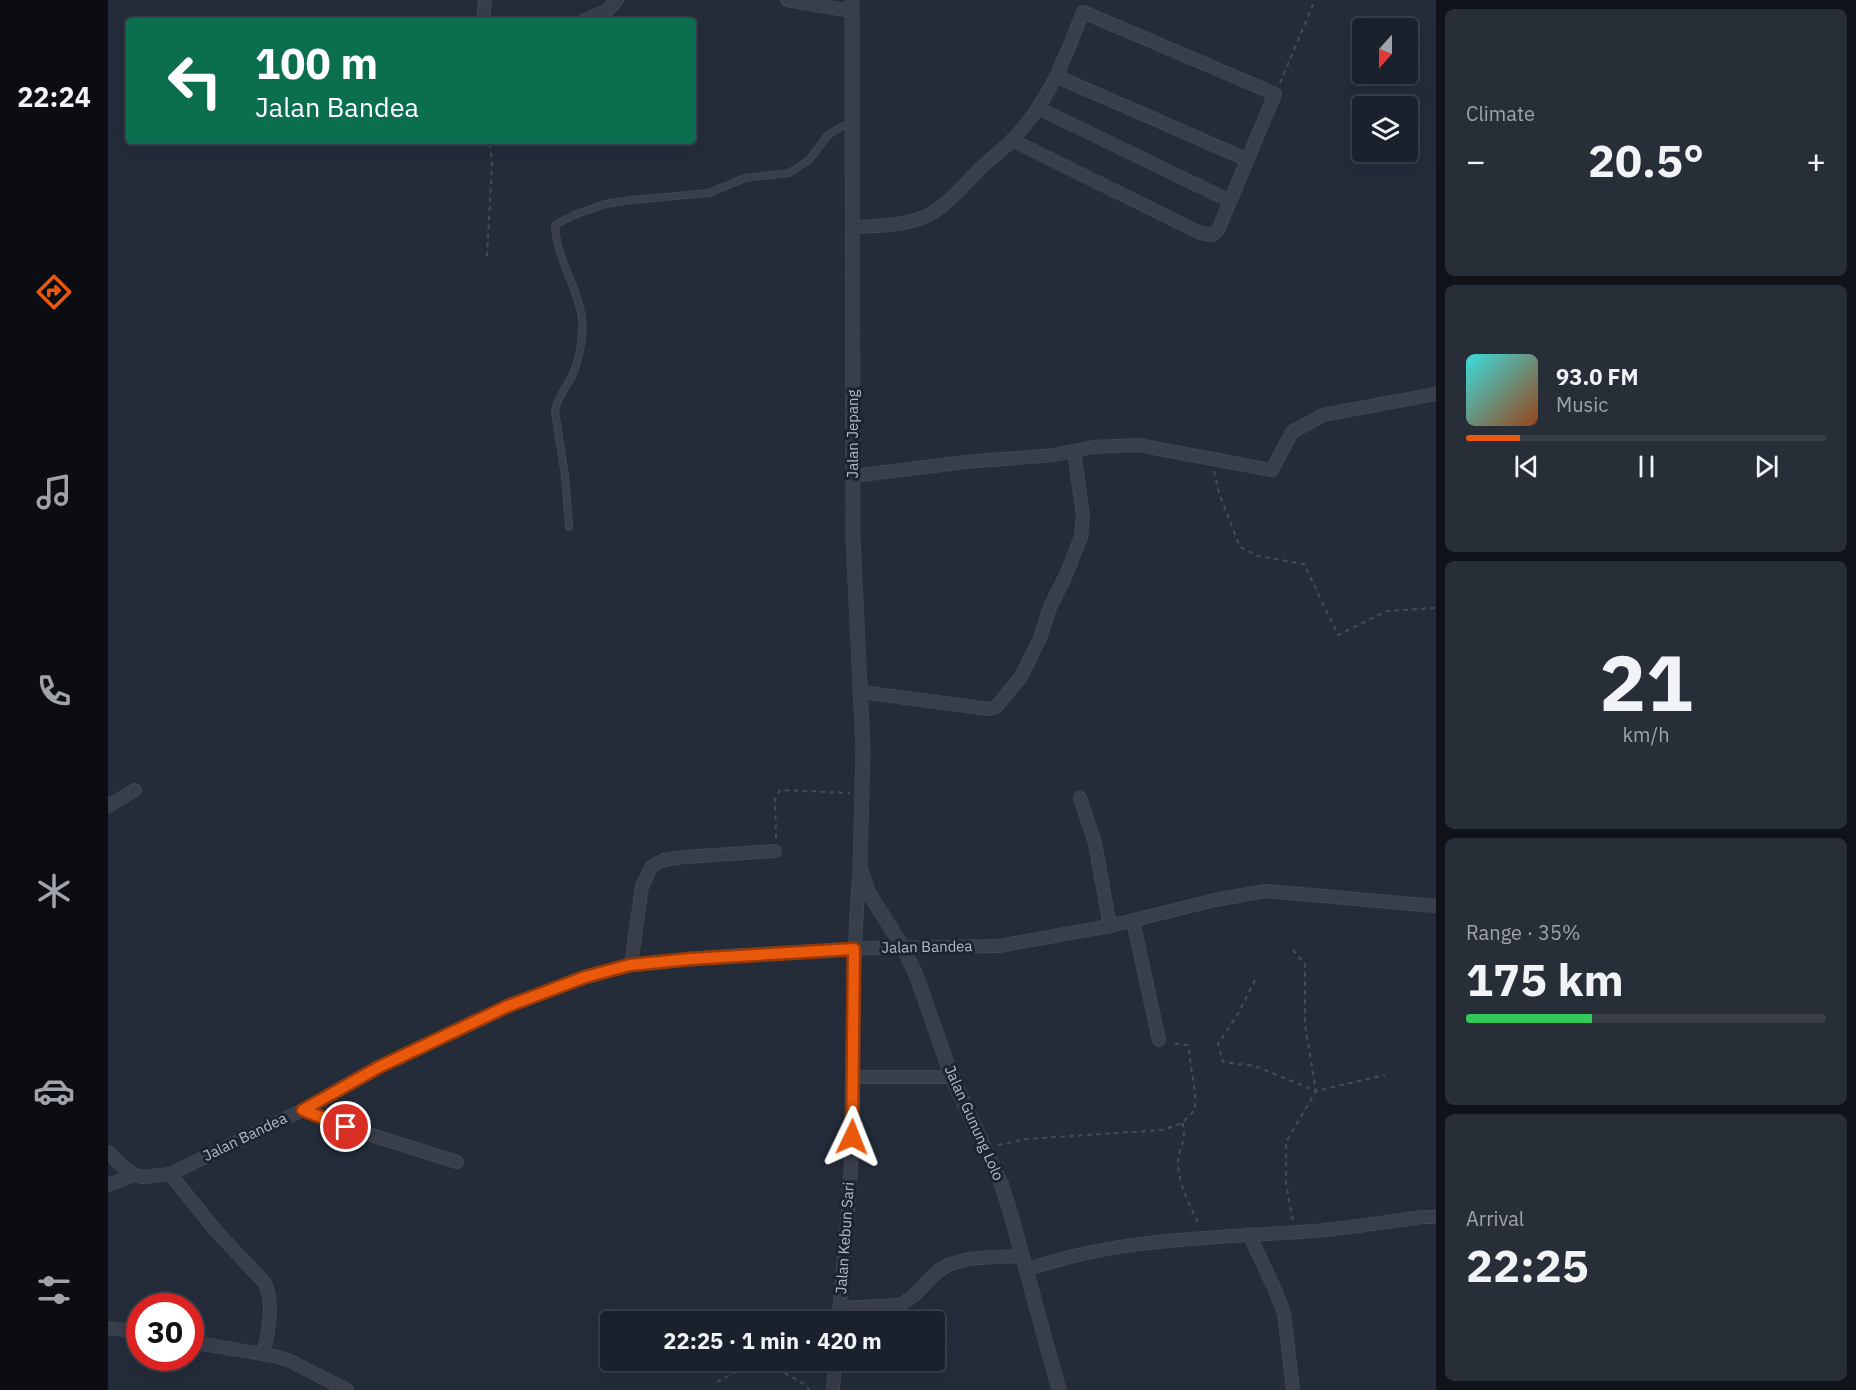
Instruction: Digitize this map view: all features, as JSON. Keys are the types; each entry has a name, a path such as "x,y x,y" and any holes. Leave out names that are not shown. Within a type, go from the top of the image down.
{"street":[{"path":"483,18 485,0"},
{"path":"590,18 608,10 617,0"},
{"path":"787,0 851,6"},
{"name":"Jalan Jepang","path":"851,6 853,539 863,749 860,867"},
{"path":"852,227 912,221 926,216 962,189 995,154 1012,140 1038,108 1058,77 1083,12 1275,94 1216,234 1206,235 1012,140"},
{"path":"1058,77 1248,160"},
{"path":"1038,108 1230,201"},
{"path":"853,476 966,462 1054,455 1093,447 1138,445 1272,470 1292,432 1323,415 1436,394"},
{"path":"861,693 989,709 996,707 1009,693 1032,657 1050,608 1081,537 1083,516 1074,451"},
{"path":"108,806 135,790"},
{"path":"1080,798 1095,843 1110,926"},
{"path":"630,965 642,886 652,866 664,860 684,857 775,851"},
{"name":"Jalan Gunung Lolo","path":"860,867 874,901 915,972 952,1077 1002,1186 1059,1390"},
{"name":"Jalan Kebun Sari","path":"840,1311 850,1177 854,949 860,867"},
{"name":"Jalan Bandea","path":"170,1174 303,1110 379,1067 508,1006 585,977 630,965 710,957 902,946 999,945 1110,926 1187,906 1266,891 1436,906"},
{"path":"1133,921 1159,1040"},
{"path":"852,1077 952,1077"},
{"path":"303,1110 368,1134 457,1162"},
{"path":"108,1152 135,1175 143,1177 170,1174 216,1231 265,1283 270,1293 271,1304 263,1354"},
{"path":"108,1185 135,1175"},
{"path":"1026,1270 1094,1251 1204,1237 1315,1231 1436,1217"},
{"path":"1249,1234 1284,1313 1293,1390"},
{"path":"840,1308 898,1305 907,1302 948,1265 981,1258 1022,1256"},
{"path":"108,1328 126,1330"},
{"path":"204,1346 288,1360 347,1390"},
{"path":"833,1390 834,1371"}],"lane":[{"path":"569,527 566,476 555,411 557,402 572,376 580,350 582,318 555,240 555,225 574,215 605,204 709,193 745,178 789,173 808,160 828,135 852,123"}],"path":[{"path":"1275,94 1315,0"},
{"path":"487,256 492,165 490,144"},
{"path":"1210,457 1219,493 1240,546 1258,556 1305,564 1338,635 1387,611 1436,608"},
{"path":"775,851 777,846 775,799 780,790 862,794"},
{"path":"1291,948 1305,964 1305,1025 1316,1091 1286,1142 1286,1182 1292,1218 1315,1231"},
{"path":"1255,980 1238,1014 1218,1044 1223,1062 1255,1066 1316,1091 1384,1075"},
{"path":"984,1149 1026,1139 1163,1130 1182,1123 1195,1110 1188,1045 1159,1040"},
{"path":"1182,1123 1185,1130 1179,1158 1181,1184 1204,1237"},
{"path":"717,1382 738,1371"},
{"path":"780,1371 806,1385 809,1390"}],"route":[{"path":"346,1127 303,1110 379,1067 508,1006 560,985 630,965 710,957 854,949 852,1137"}]}
